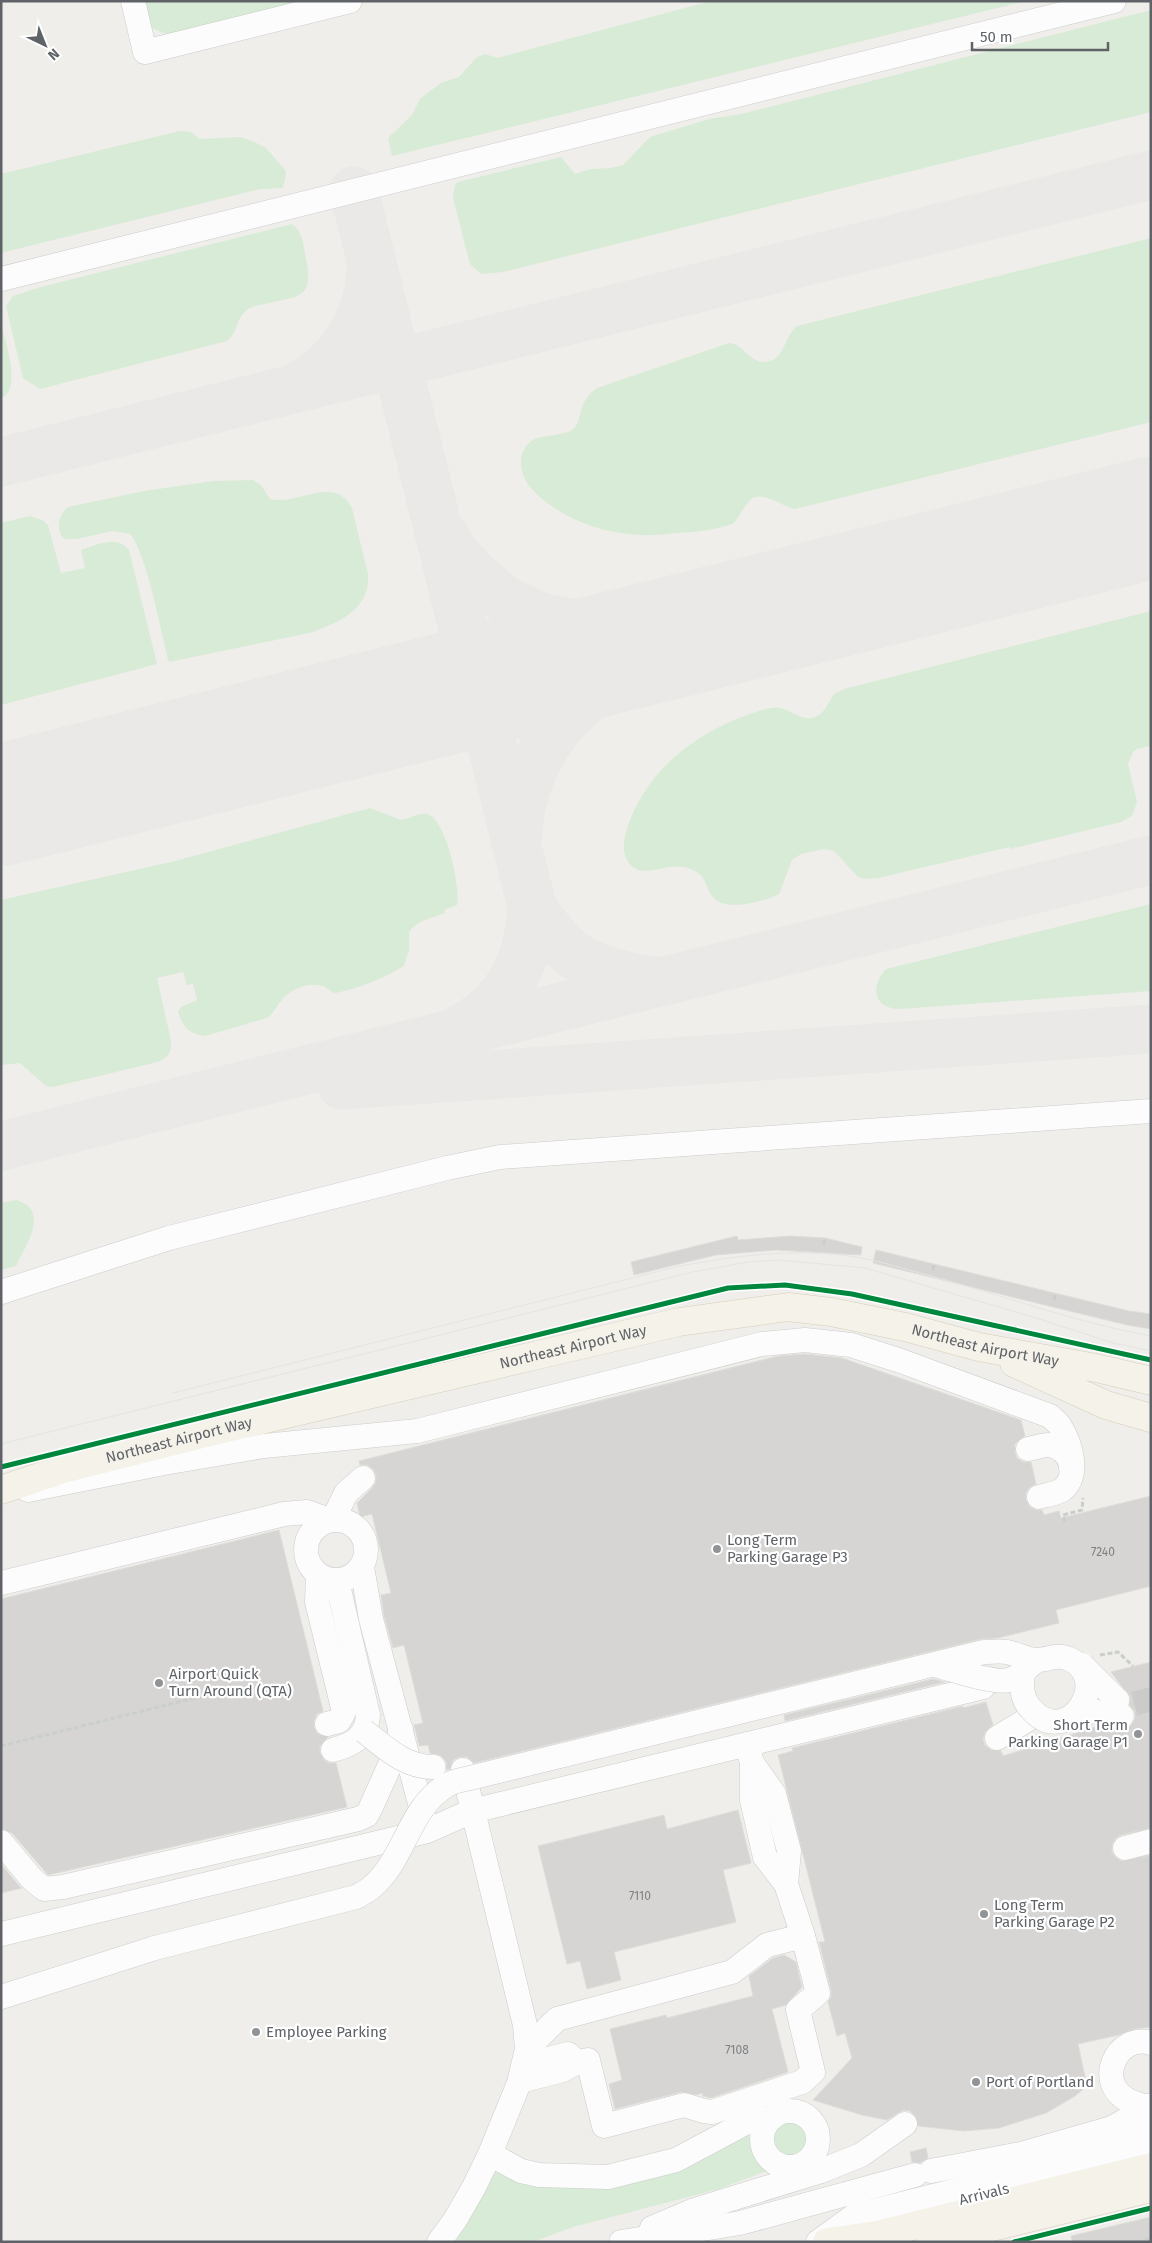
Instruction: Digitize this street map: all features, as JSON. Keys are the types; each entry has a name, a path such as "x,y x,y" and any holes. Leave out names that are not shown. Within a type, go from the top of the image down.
{"main road":[{"name":"Northeast Airport Way","path":"1,1490 63,1469 222,1429 679,1322 788,1307 831,1312 905,1327 979,1347 1096,1368 1151,1381"},
{"path":"979,1347 1106,1405 1151,1418"},
{"name":"Arrivals","path":"827,2242 877,2236 1151,2167"},
{"path":"931,2242 1151,2188"}],"lane":[{"path":"132,1 145,52 350,1"},
{"path":"1,279 1114,1"},
{"path":"1,1292 169,1238 447,1168 500,1157 1151,1112"},
{"path":"1,1495 164,1463 264,1446 417,1431 722,1362 762,1344 805,1340 851,1345 910,1364 1050,1416 1061,1426 1073,1463 1072,1474 1068,1484 1062,1489 1039,1496 1055,1492 1067,1482 1071,1463 1065,1453 1057,1447 1047,1445 1028,1449"},
{"path":"1106,1405 1151,1428"},
{"path":"333,1750 354,1743 364,1731 368,1716 331,1583 307,1558 306,1548 313,1530 331,1520 346,1493 363,1478"},
{"path":"1,1583 284,1514 307,1512 331,1520 343,1520 352,1524 365,1538 366,1558 362,1567 351,1577 331,1583 317,1602 316,1638 344,1712 339,1721 327,1724"},
{"path":"362,1567 369,1611 427,1831"},
{"path":"1,1997 155,1948 356,1897 372,1887 400,1850 418,1815 436,1793 449,1784 984,1652 1006,1652 1037,1660 1057,1656 1068,1658 1080,1668 1087,1682 1088,1692 1081,1708 1075,1716 1059,1722 1048,1721 1038,1717 1027,1705 1022,1689 1023,1673"},
{"path":"933,1664 997,1681 1010,1680 1023,1673 1036,1660 1046,1657 1066,1658 1076,1663 1084,1673 1088,1682 1088,1693 1075,1715 1061,1721 1049,1722 1035,1715 1025,1700 1022,1678 1023,1672 1035,1661 1044,1658 1066,1656 1076,1660 1119,1708 1080,1709"},
{"path":"1,1934 427,1831 472,1811 750,1753 983,1686"},
{"path":"997,1738 1035,1715"},
{"path":"1,1842 32,1879 44,1889 63,1888 166,1858 358,1819 366,1815 394,1756 401,1730"},
{"path":"364,1731 406,1761 418,1767 433,1767"},
{"path":"524,2065 563,2070 576,2062 588,2060 604,2126 684,2105 704,2112 712,2112 802,2082 812,2072 798,2010 818,1993 803,1936 786,1884 789,1851 774,1794 750,1753"},
{"path":"462,1770 525,2025 524,2065"},
{"path":"1124,1848 1151,1841"},
{"path":"439,2242 455,2220 490,2154 524,2065 558,2019 732,1972 767,1945 803,1936"},
{"path":"1151,2043 1146,2041 1132,2043 1123,2048 1114,2060 1110,2077 1116,2090 1124,2099 1140,2105 1151,2106"},
{"path":"620,2242 740,2223 923,2173 1021,2154 1112,2128 1151,2106"},
{"path":"490,2154 521,2171 539,2175 608,2177 676,2160 749,2121 772,2118 783,2112 800,2114 814,2125 818,2142 811,2158 751,2191"},
{"path":"772,2118 764,2129 762,2137 766,2154 779,2166 821,2171"},
{"path":"607,2242 643,2232 692,2211 751,2191 821,2171 861,2155 905,2124"},
{"path":"818,2242 854,2216 1106,2153 1151,2129"},
{"name":"Arrivals","path":"818,2242 863,2224 1151,2152"}],"path":[{"path":"824,1245 825,1238"},
{"path":"933,1270 934,1264"},
{"path":"1054,1300 1056,1293"},
{"path":"1097,1655 1118,1652 1133,1666"},
{"path":"1,1746 207,1695"},
{"path":"1138,2242 1151,2238"}],"green space":[{"path":"143,1 337,1 179,36 163,33 150,27"},
{"path":"711,1 1026,1 392,156 388,138 412,115 420,99 441,83 459,77 477,57 485,54 497,58"},
{"path":"1151,10 1151,112 503,272 481,274 470,264 453,198 455,185 458,182 561,157 575,174 590,169 611,168 623,165 650,137 709,119 741,114"},
{"path":"180,131 191,132 199,139 240,137 265,147 286,171 282,188 260,189 1,253 1,174"},
{"path":"292,224 296,227 303,243 308,272 306,289 295,297 249,309 240,317 234,333 227,341 40,389 23,378 6,306 13,296 41,287"},
{"path":"1151,238 1151,422 795,509 766,497 755,497 750,500 734,523 706,530 659,535 625,534 580,522 541,498 530,487 523,473 521,458 529,443 541,437 561,434 573,429 578,422 586,399 597,388 729,343 739,347 755,360 760,362 772,361 780,353 797,326"},
{"path":"1,324 9,353 12,376 11,385 7,393 1,398"},
{"path":"253,480 261,485 270,499 292,499 326,492 336,493 344,498 352,508 368,574 368,586 364,597 358,606 341,620 309,633 169,662 148,576 136,544 130,534 112,531 77,539 64,539 59,527 60,518 68,507 144,491 213,481"},
{"path":"30,516 42,520 48,525 61,573 85,568 81,550 112,542 124,545 129,550 157,664 1,705 1,523"},
{"path":"1151,611 1151,746 1137,749 1133,752 1128,764 1137,802 1132,816 1121,822 878,878 864,879 857,876 834,851 824,849 801,854 792,860 779,894 754,903 734,905 717,901 712,896 701,876 695,871 677,867 646,871 639,870 633,867 626,859 624,844 627,829 635,808 646,789 659,772 692,743 730,722 765,709 773,708 784,709 806,718 815,717 824,710 834,694 845,689"},
{"path":"370,808 401,820 424,814 434,818 446,840 451,855 457,884 457,905 444,910 445,913 421,922 409,932 409,950 404,966 371,982 335,993 319,985 307,985 296,989 286,996 267,1018 205,1036 195,1034 187,1029 178,1012 181,1007 197,1000 193,984 187,985 183,972 157,978 171,1041 170,1052 158,1062 53,1087 46,1086 20,1063 1,1065 1,900 175,861"},
{"path":"1151,904 1151,991 900,1009 891,1008 879,1001 876,989 886,969"},
{"path":"16,1200 26,1205 32,1212 34,1220 33,1229 16,1266 1,1270 1,1203"},
{"path":"790,2121 797,2122 802,2126 806,2131 806,2145 802,2150 797,2154 790,2155 783,2154 778,2150 774,2145 773,2138 774,2131 778,2126 783,2122"},
{"path":"740,2134 755,2138 760,2156 769,2166 769,2170 719,2189 573,2227 533,2242 457,2242 457,2236 497,2164 555,2179"}],"building":[{"path":"737,1236 738,1240 790,1236 825,1238 862,1247 861,1255 776,1250 716,1255 634,1275 631,1262"},
{"path":"876,1250 1129,1311 1151,1314 1151,1329 1127,1325 873,1263"},
{"name":"Long Term Parking Garage P3","path":"805,1354 842,1358 1021,1420 1025,1436 1015,1444 1015,1452 1017,1458 1023,1462 1031,1462 1036,1484 1029,1488 1026,1493 1026,1500 1030,1507 1042,1510 1044,1515 1059,1511 1061,1518 1151,1496 1151,1586 1056,1610 1059,1623 998,1638 981,1639 474,1763 467,1757 459,1757 453,1760 450,1769 446,1770 446,1762 441,1756 430,1753 428,1745 419,1746 414,1725 423,1723 404,1645 393,1648 384,1616 381,1595 391,1593 372,1514 360,1517 357,1503 372,1488 376,1482 376,1475 373,1469 367,1465 360,1465 359,1461 778,1356"},
{"name":"Airport Quick Turn Around (QTA)","path":"279,1530 323,1711 317,1714 314,1727 317,1733 328,1737 320,1746 320,1753 324,1760 329,1763 336,1763 347,1807 48,1875 12,1833 1,1829 1,1599"},
{"name":"Long Term Parking Garage P2","path":"1151,1662 1151,1828 1121,1835 1115,1839 1112,1845 1112,1852 1115,1857 1122,1861 1151,1855 1151,2027 1134,2029 1119,2035 1078,2044 1087,2086 1075,2096 1046,2113 999,2128 964,2131 918,2126 916,2117 910,2111 904,2110 887,2120 862,2115 813,2100 852,2058 845,2033 837,2036 828,2002 831,1997 831,1990 819,1942 825,1942 778,1755 793,1751 792,1748 986,1702 993,1725 985,1732 983,1739 985,1745 991,1750 1001,1751 1003,1756 1098,1726 1125,1729 1131,1725 1135,1718 1134,1711 1129,1705 1130,1697 1111,1672"},
{"path":"933,1679 945,1682 785,1721 784,1715"},
{"path":"738,1810 751,1863 723,1870 736,1922 614,1952 621,1980 587,1989 580,1961 567,1964 538,1846 664,1815 667,1829"},
{"path":"1,1864 21,1888 22,1888 1,1893"},
{"path":"784,1955 796,1962 802,1987 786,2005 772,2009 788,2072 711,2098 703,2096 702,2093 697,2095 681,2092 615,2109 609,2084 622,2080 610,2029 666,2015 667,2018 753,1996 749,1976 773,1958"},
{"path":"926,2148 928,2158 920,2163 912,2162 910,2152"},
{"path":"1151,2217 1151,2242 1072,2242 1071,2236"}],"taxiway":[{"path":"1,462 1151,175"},
{"path":"354,191 532,906 556,939 582,960 597,968 614,973 654,981"},
{"path":"302,384 331,363 352,336 365,304 371,269"},
{"path":"445,537 454,553 479,579 506,601 540,617 589,627 641,629 724,625 659,654 628,671 599,689 574,711 551,737 534,767 521,806 518,833"},
{"path":"1,1146 1151,860"},
{"path":"462,1028 493,1005 505,992 514,977 527,944 532,906"},
{"path":"342,1085 1151,1029"}],"runway":[{"path":"1,805 1151,518"}],"tunnel":[{"path":"1143,1689 1151,1721"}],"tram line":[{"path":"173,1393 680,1266 721,1259 781,1253 822,1253 872,1260 1092,1323 1151,1336"},
{"path":"1,1444 693,1272 748,1262 779,1260 865,1268 1033,1317 1113,1343 1151,1351"}],"cycle path":[{"path":"1,1467 728,1288 785,1285 852,1294 1151,1360"},
{"path":"1014,2242 1151,2208"}],"place":[{"name":"Long Term Parking Garage P3","path":"717,1549"},
{"name":"Airport Quick Turn Around (QTA)","path":"159,1683"},
{"name":"Short Term Parking Garage P1","path":"1138,1734"},
{"name":"Long Term Parking Garage P2","path":"984,1914"},
{"name":"Employee Parking","path":"256,2032"},
{"name":"Port of Portland","path":"976,2082"}]}
